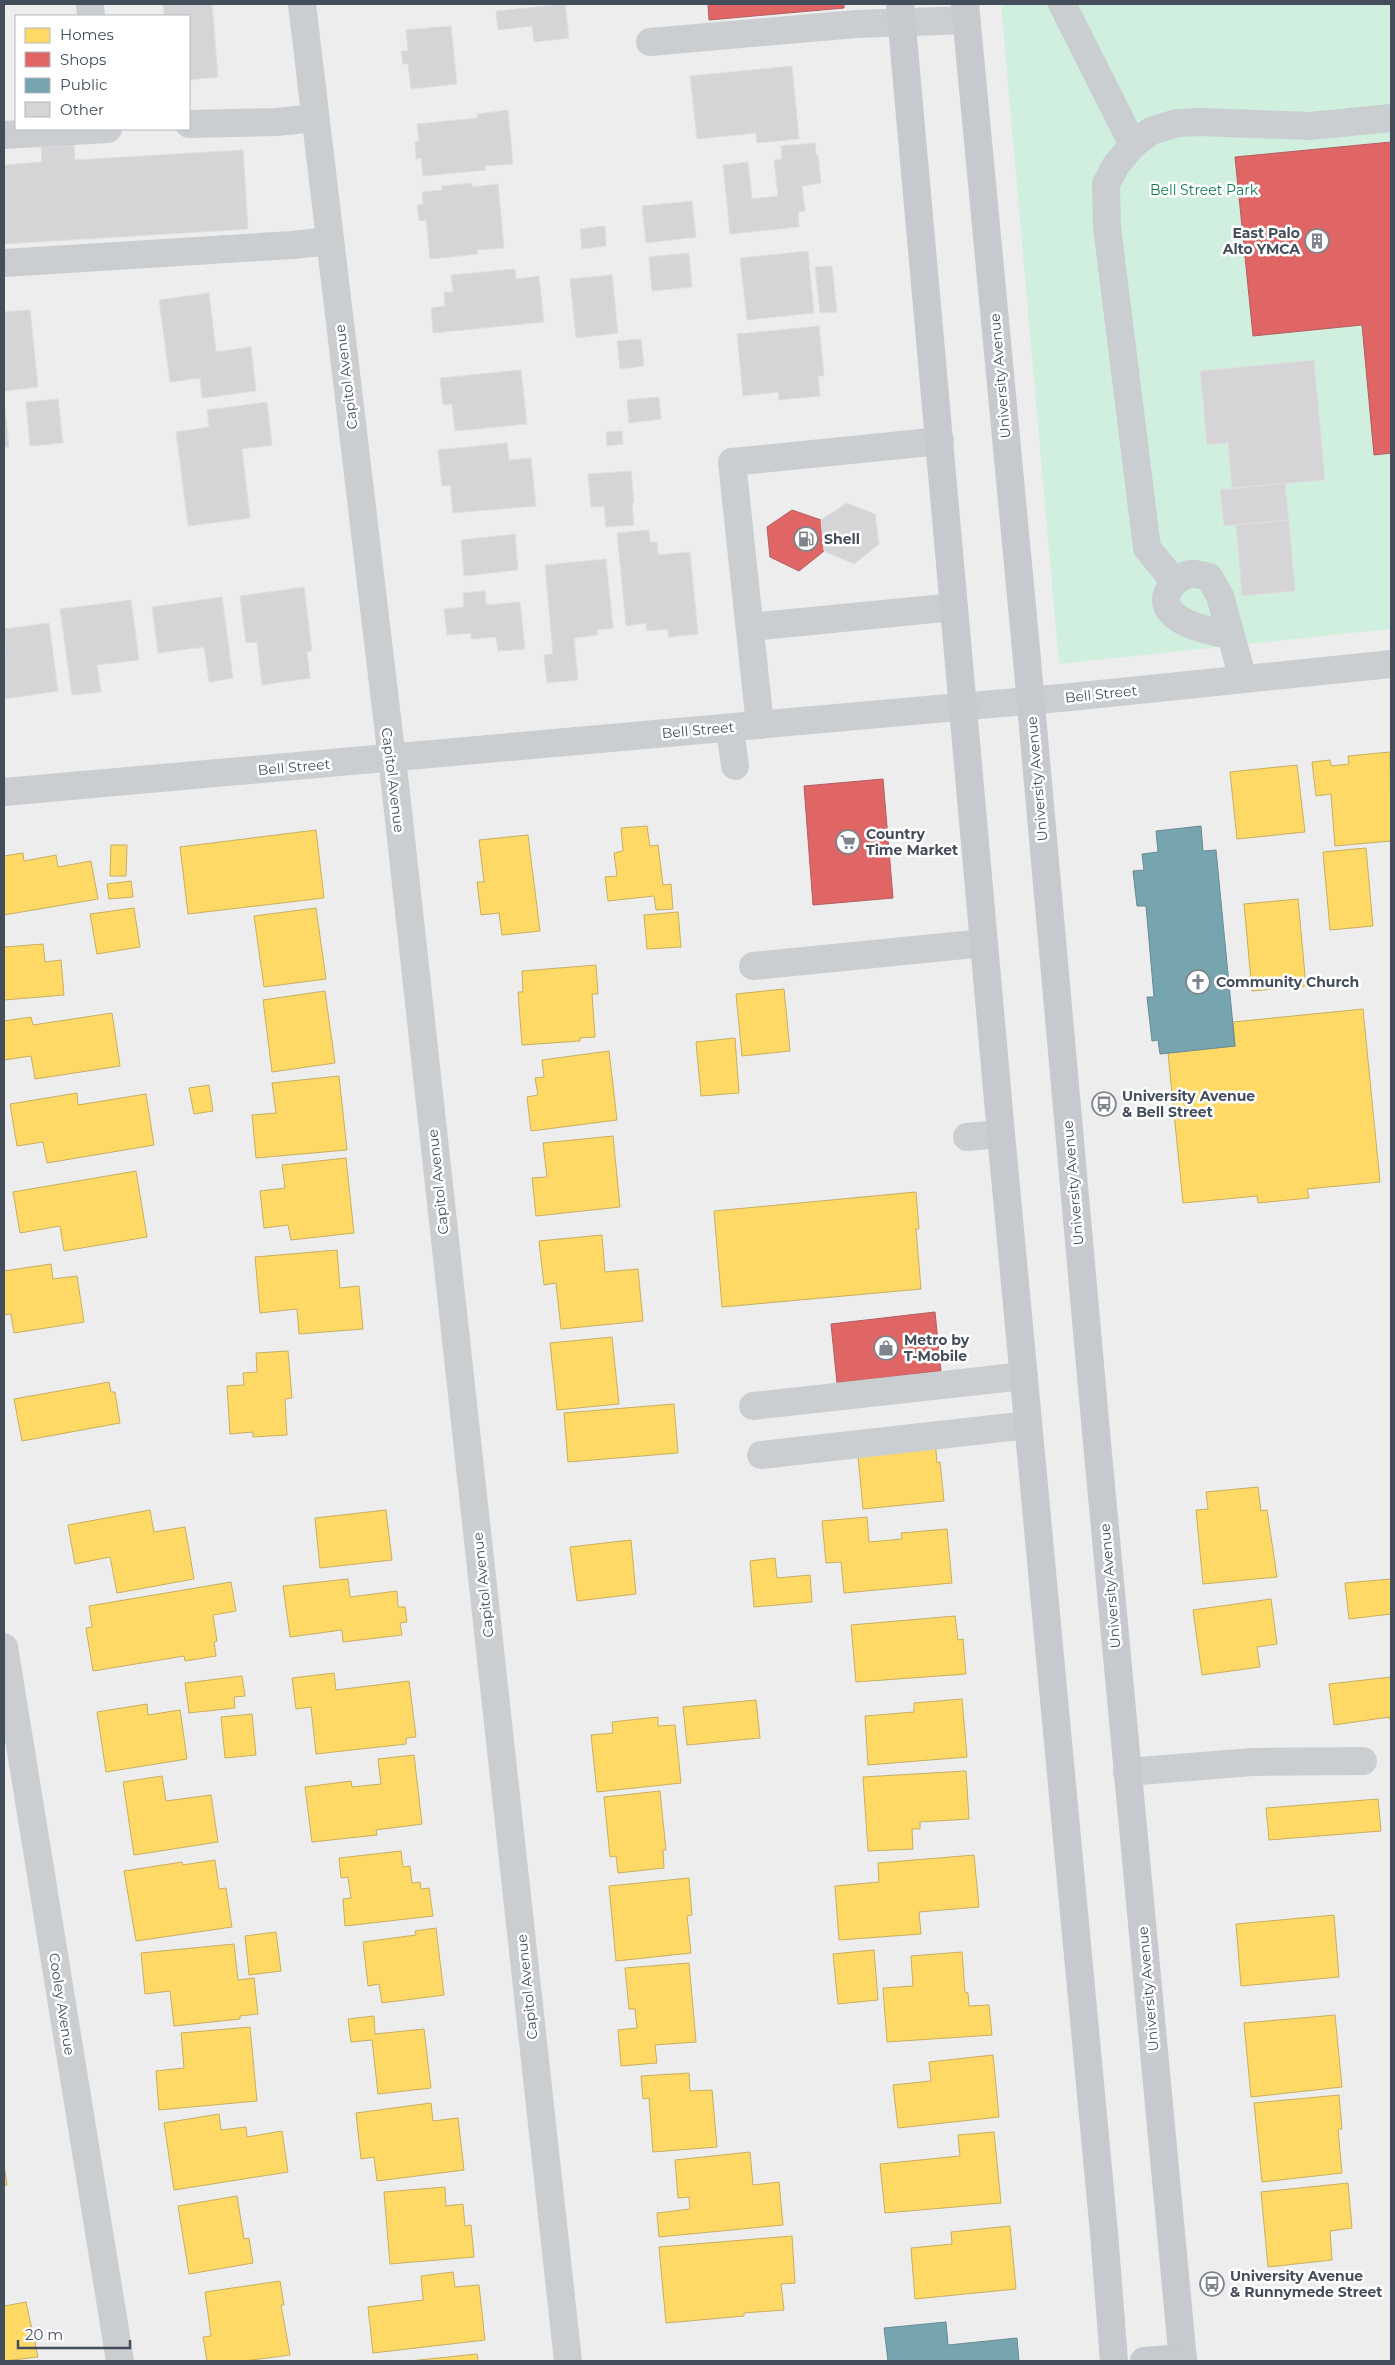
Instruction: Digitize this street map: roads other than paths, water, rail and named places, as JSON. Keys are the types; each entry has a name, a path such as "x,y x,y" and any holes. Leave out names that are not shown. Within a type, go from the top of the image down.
{"main road":[{"name":"University Avenue","path":"965,12 1031,700 1052,960 1183,2360"},
{"path":"901,13 1001,1134 1104,2233 1114,2361"},
{"path":"1144,2361 1183,2360"}],"street":[{"name":"Capitol Avenue","path":"302,4 391,758 568,2361"},
{"path":"1062,4 1134,145"},
{"path":"650,42 901,13 965,12"},
{"path":"1174,581 1146,548 1107,227 1106,184 1116,165 1134,145 1151,131 1177,116 1200,122 1310,126 1391,118"},
{"path":"190,124 277,122 316,118"},
{"path":"4,135 86,130"},
{"path":"4,262 292,245 330,241"},
{"path":"760,725 732,462 940,441"},
{"path":"1231,636 1189,623 1173,614 1166,604 1166,595 1174,581 1191,574 1209,577 1220,596 1243,679"},
{"path":"750,627 954,607"},
{"name":"Bell Street","path":"4,792 963,707 1391,664"},
{"path":"730,728 735,766"},
{"path":"753,966 984,943"},
{"path":"967,1137 1001,1134"},
{"path":"753,1406 1024,1376"},
{"path":"761,1455 1028,1425"},
{"name":"Cooley Avenue","path":"4,1646 120,2361"},
{"path":"1127,1772 1252,1762 1363,1762"}],"place":[{"name":"East Palo Alto YMCA","path":"1317,241"},
{"name":"Shell","path":"806,539"},
{"name":"Country Time Market","path":"848,842"},
{"name":"Community Church","path":"1198,982"},
{"name":"University Avenue & Bell Street","path":"1104,1104"},
{"name":"Metro by T-Mobile","path":"886,1348"},
{"name":"University Avenue & Runnymede Street","path":"1212,2284"}],"park label":[{"name":"Bell Street Park","path":"1204,190"}]}
